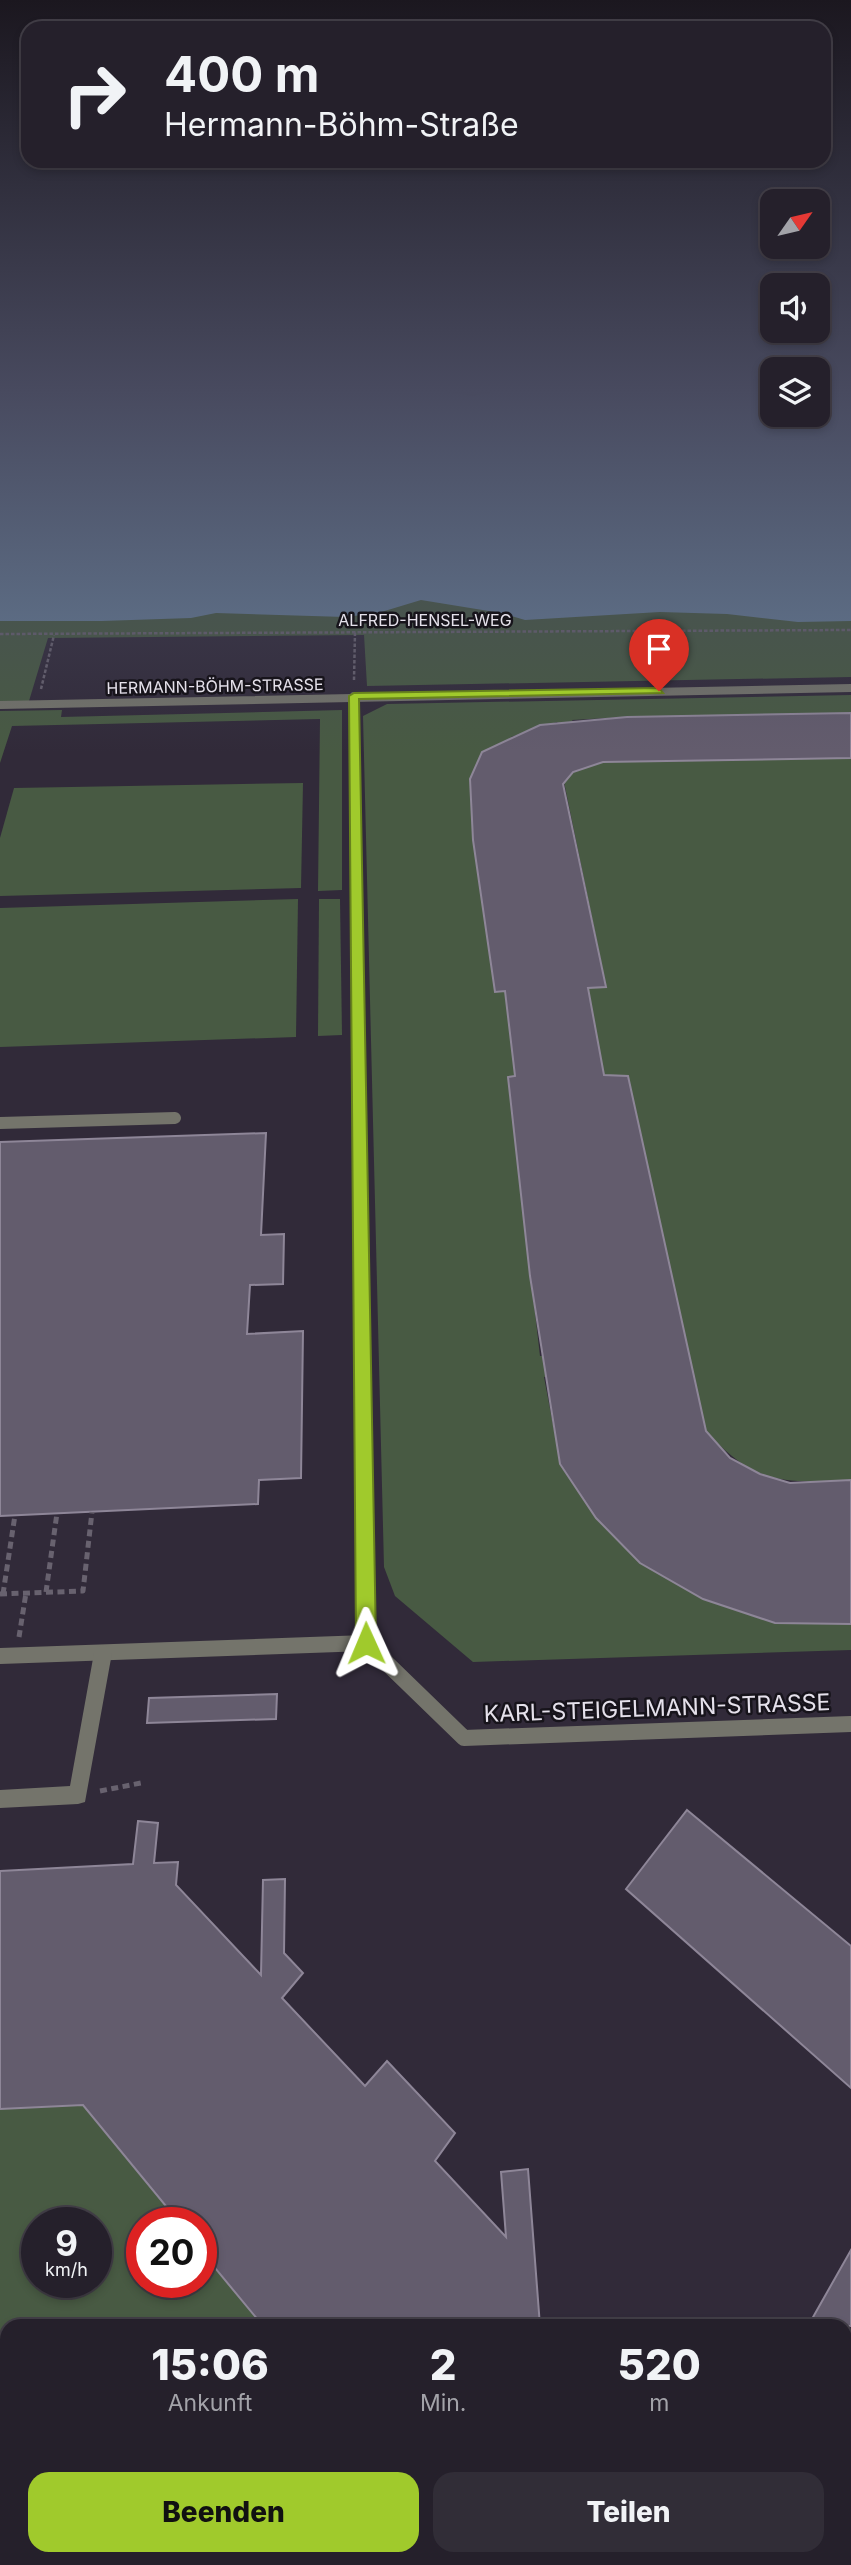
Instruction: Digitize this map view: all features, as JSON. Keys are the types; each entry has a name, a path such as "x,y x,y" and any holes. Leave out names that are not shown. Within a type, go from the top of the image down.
{"street":[{"path":"0,1799 78,1795 103,1653"}],"lane":[{"name":"HERMANN-BÖHM-STRASSE","path":"0,705 851,688"},
{"path":"8,1655 366,1643 354,696"},
{"path":"0,1123 175,1118"},
{"name":"KARL-STEIGELMANN-STRASSE","path":"366,1643 464,1738 851,1724"}],"path":[{"name":"ALFRED-HENSEL-WEG","path":"0,634 851,630"},
{"path":"354,696 355,632"},
{"path":"37,704 54,635"},
{"path":"15,1515 1,1594 83,1591 92,1511"},
{"path":"46,1592 57,1513"},
{"path":"8,1655 26,1593"},
{"path":"78,1795 141,1783"}],"green space":[{"path":"0,512 851,512 851,677 367,686 364,635 48,638 29,701 0,702"},
{"path":"851,695 851,713 738,716 756,760 851,758 851,1480 806,1481 771,1477 740,1462 706,1431 628,1076 553,1075 525,1221 530,1276 584,1292 533,1295 540,1356 593,1354 597,1374 544,1377 559,1456 851,1624 851,1650 473,1662 395,1596 384,1567 363,716 387,704","holes":["627,717 564,782 606,986 536,991 485,755 500,743 525,754 536,748 511,737 557,722 569,737 584,735 572,720"]},
{"path":"62,710 61,717 342,710 342,890 318,891 320,719 12,726 0,763 0,711"},
{"path":"303,783 301,888 0,896 0,838 14,788"},
{"path":"298,899 296,1037 0,1047 0,908"},
{"path":"319,899 340,899 342,1035 318,1036"},
{"path":"179,1888 341,2061 507,2319 0,2319 0,1897"}],"water":[{"path":"0,512 851,512 851,621 798,622 727,614 660,612 525,620 501,613 421,600 378,613 345,617 216,613 191,618 0,621"}],"building":[{"path":"851,713 851,758 603,762 573,772 563,784 606,987 588,988 604,1075 628,1076 706,1431 730,1458 760,1474 790,1483 851,1480 851,1624 775,1623 703,1599 640,1563 596,1518 560,1464 530,1276 508,1077 515,1076 505,991 495,992 473,840 470,779 482,752 540,725 627,717"},
{"path":"266,1133 261,1235 284,1234 283,1284 250,1285 247,1334 303,1331 301,1478 259,1480 258,1504 0,1516 0,1142"},
{"path":"277,1694 276,1719 147,1723 149,1698"},
{"path":"687,1810 851,1946 851,2088 626,1889"},
{"path":"138,1821 158,1823 154,1863 178,1862 176,1885 261,1975 263,1880 285,1879 284,1953 303,1973 282,1998 365,2086 387,2061 455,2133 435,2161 506,2237 501,2172 528,2169 539,2319 257,2319 217,2270 217,2207 167,2207 83,2105 0,2109 0,1871 133,1864"},
{"path":"851,2250 851,2319 812,2319"}],"route":[{"path":"366,1643 354,894 354,696 659,691"}]}
